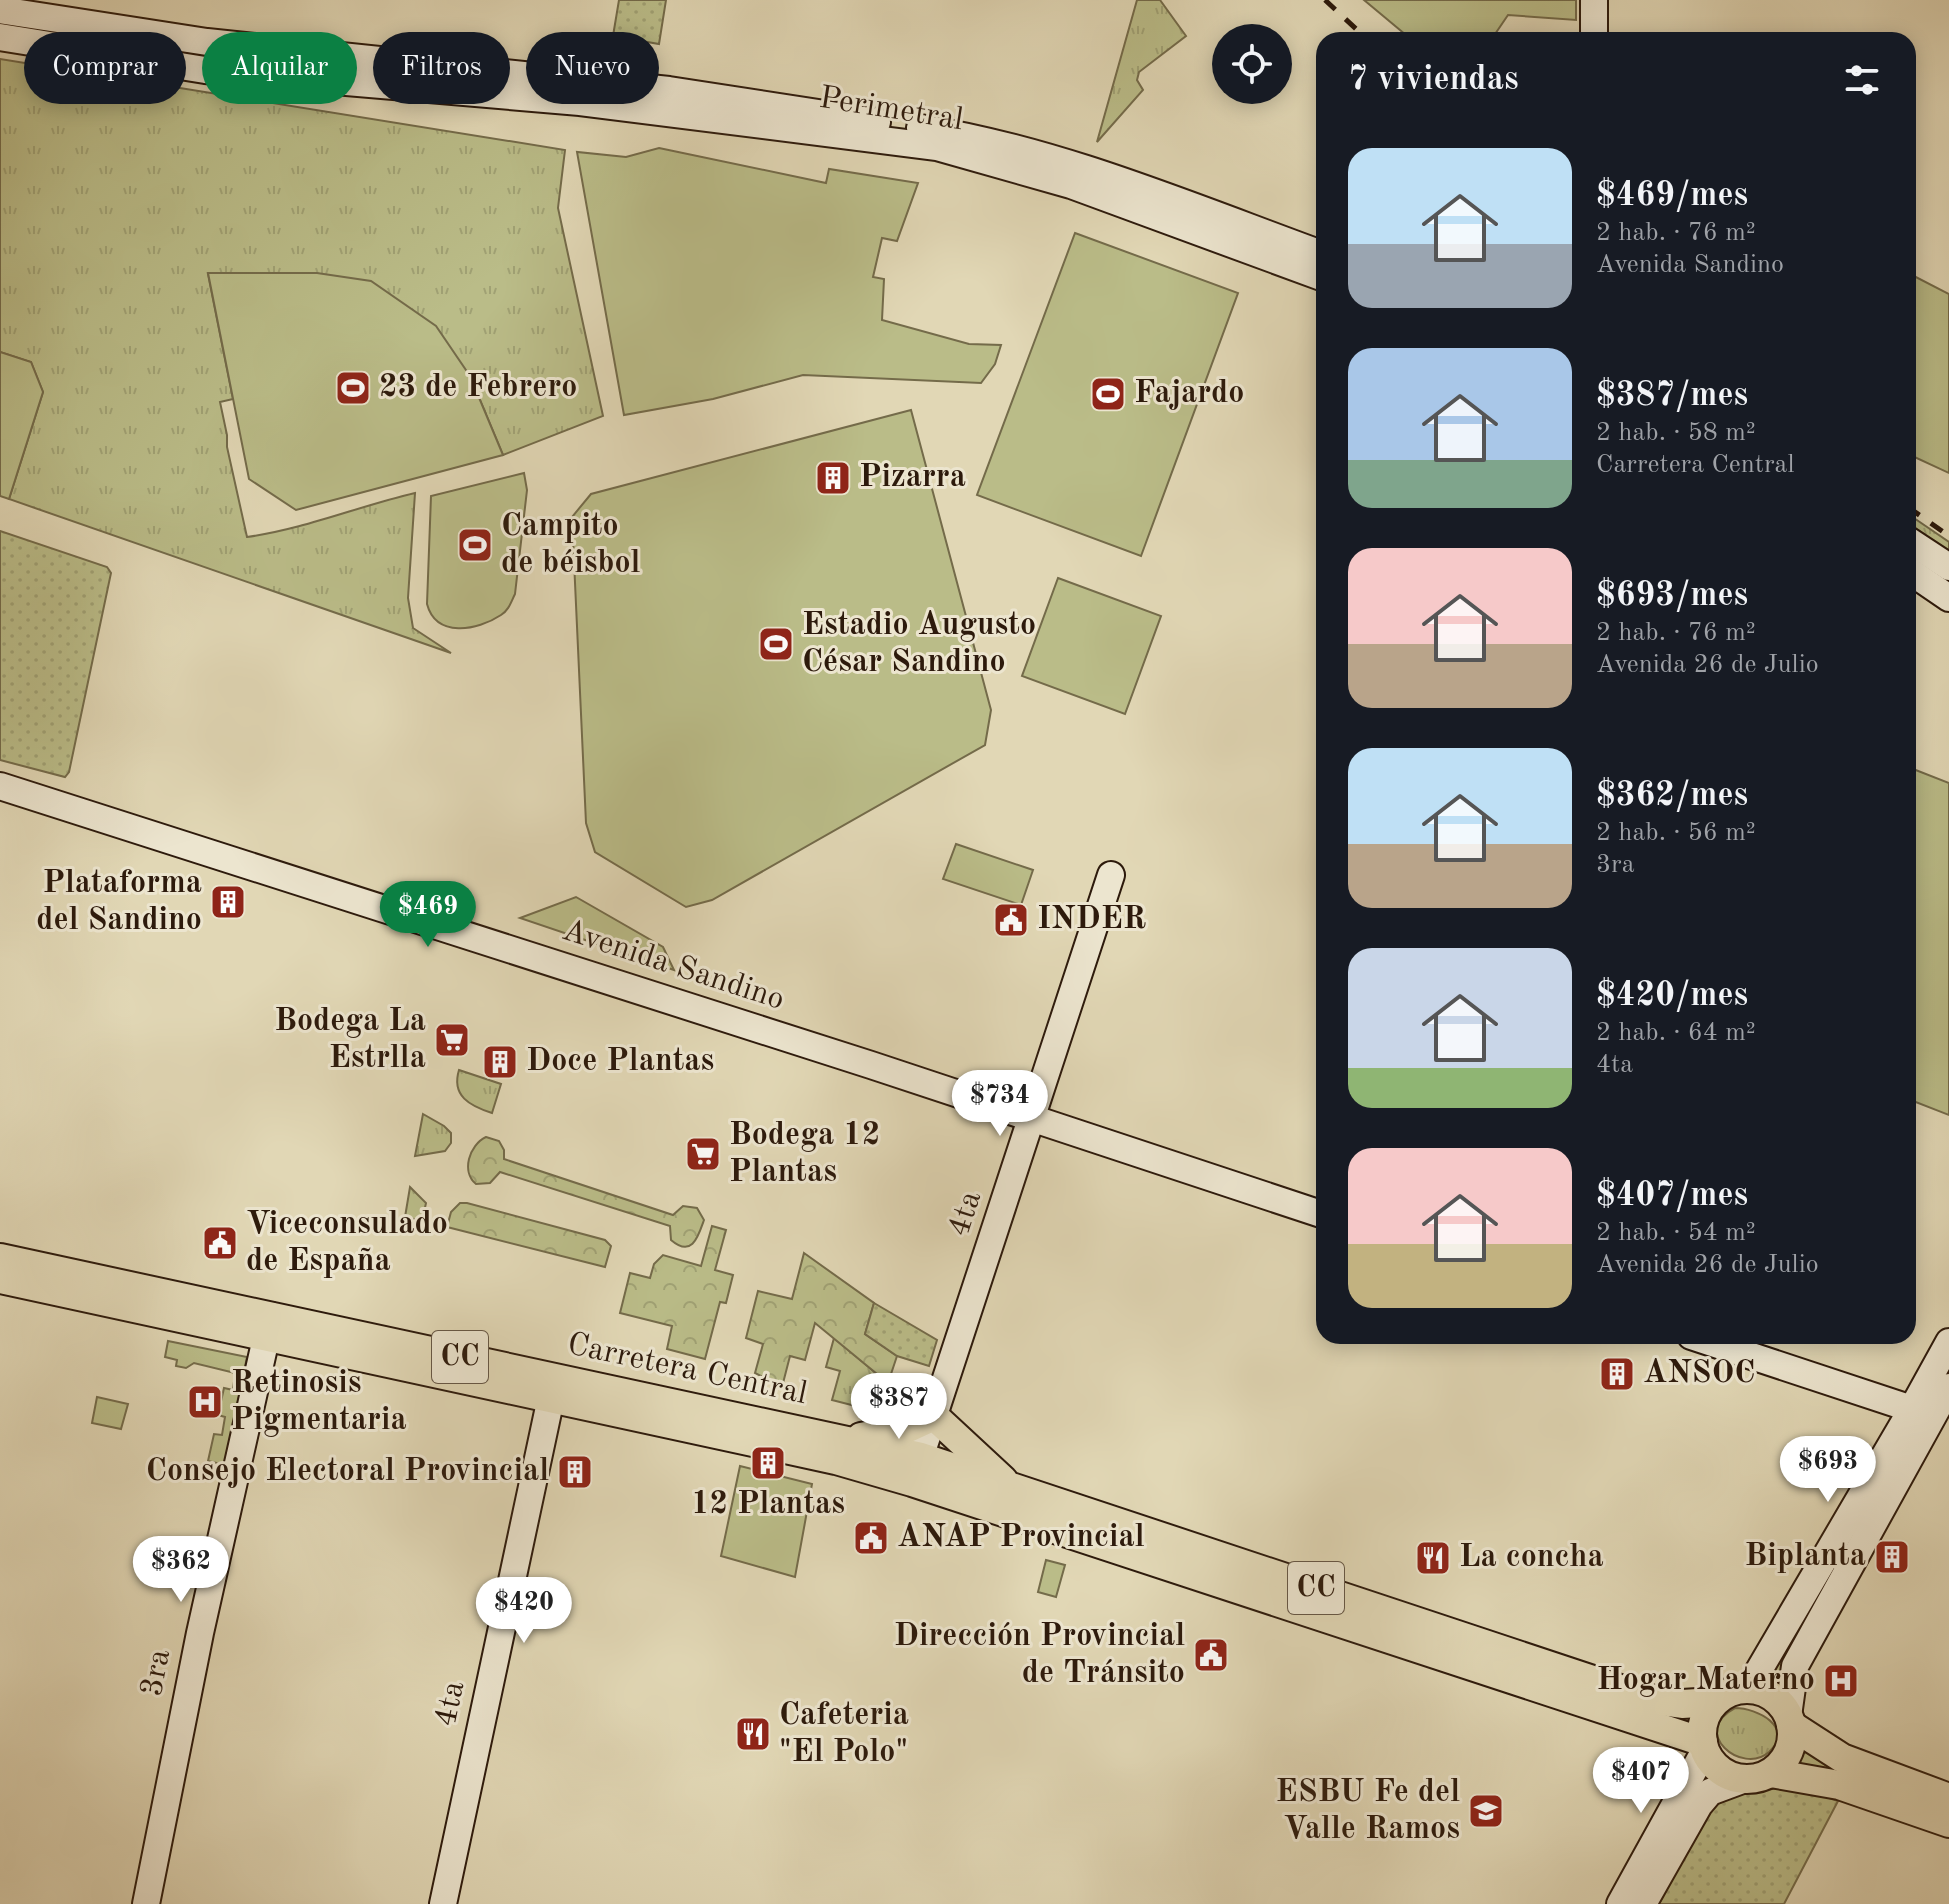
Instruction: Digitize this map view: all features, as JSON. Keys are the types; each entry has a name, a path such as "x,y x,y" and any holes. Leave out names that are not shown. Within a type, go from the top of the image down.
{"main road":[{"path":"1594,0 1594,32"},
{"name":"Perimetral","path":"0,10 207,42 669,90 968,136 1080,168 1316,252"},
{"name":"Perimetral","path":"0,37 205,70 580,102 937,147 1071,185 1316,275"},
{"path":"1916,545 1949,567"},
{"path":"1916,575 1949,598"},
{"name":"Avenida Sandino","path":"0,786 1033,1118 1316,1212"},
{"name":"4ta","path":"916,1469 1111,875"},
{"name":"Carretera Central","path":"0,1258 269,1326 554,1387 841,1438 916,1469 1258,1582 1653,1700 1682,1704 1714,1702"},
{"name":"Carretera Central","path":"0,1279 269,1326"},
{"name":"3ra","path":"146,1904 200,1633 269,1326"},
{"path":"1643,1904 1699,1805 1710,1792 1758,1776 1789,1750 1795,1666 1923,1413 1949,1342"},
{"path":"1715,1344 1923,1413"},
{"name":"4ta","path":"443,1904 554,1387"},
{"name":"Carretera Central","path":"554,1387 836,1460 916,1469 1010,1486 1258,1582 1704,1746"},
{"path":"1949,1387 1923,1413 1748,1689 1772,1697 1789,1720 1842,1758 1949,1798"},
{"path":"841,1438 908,1428 934,1416 1010,1486"},
{"name":"CC","path":"1714,1702 1724,1694 1748,1689"},
{"path":"1620,1904 1704,1746 1703,1721 1714,1702"},
{"name":"CC","path":"1704,1746 1721,1770 1839,1785 1949,1823"}],"green space":[{"path":"619,0 666,0 659,44 659,32 614,32"},
{"path":"1137,0 1160,0 1186,36 1139,72 1137,80 1143,90 1097,142"},
{"path":"1364,0 1576,0 1576,20 1508,15 1496,32 1402,32"},
{"path":"0,59 24,63 24,104 186,104 186,89 202,92 202,104 279,104 565,150 558,208 603,416 503,455 470,376 208,274 233,399 220,402 247,537 290,529 415,493 408,598 413,628 451,653 9,499 43,392 31,362 0,352"},
{"path":"659,148 826,183 829,169 918,183 897,241 882,238 873,277 884,279 882,320 969,344 1001,345 995,364 981,383 803,375 713,399 624,415 577,152 626,157"},
{"name":"Fajardo","path":"1075,233 1238,293 1141,556 977,495"},
{"name":"23 de Febrero","path":"208,273 317,273 371,281 436,326 470,376 503,455 296,510 249,479"},
{"path":"1916,277 1949,294 1949,473 1916,458"},
{"path":"0,352 31,362 43,392 9,499 0,496"},
{"name":"Estadio Augusto César Sandino","path":"911,410 991,710 985,745 712,900 686,907 595,852 586,823 572,517 591,494"},
{"name":"Campito de béisbol","path":"524,473 527,490 515,594 510,606 504,613 481,625 448,627 432,615 427,604 431,496"},
{"path":"1916,519 1949,542 1949,552 1916,529"},
{"path":"0,531 107,567 111,573 69,772 65,777 0,760"},
{"path":"1058,578 1161,616 1125,714 1022,676"},
{"path":"1916,770 1949,783 1949,1115 1916,1102"},
{"path":"956,844 1033,870 1021,905 943,879"},
{"path":"576,897 663,947 674,970 520,918"},
{"path":"459,1070 501,1084 492,1113 464,1099 458,1087"},
{"path":"423,1114 451,1133 451,1143 445,1151 415,1156"},
{"path":"486,1137 499,1141 504,1150 504,1159 673,1215 683,1206 697,1208 704,1220 699,1233 693,1243 684,1247 671,1240 670,1226 500,1172 490,1183 476,1184 469,1173 469,1159 475,1146"},
{"path":"410,1187 426,1203 422,1221 405,1217"},
{"path":"460,1203 605,1240 611,1246 605,1267 447,1227 451,1212"},
{"path":"712,1226 726,1230 715,1270 733,1275 726,1303 720,1302 705,1359 667,1349 672,1326 620,1313 630,1273 650,1278 654,1264 663,1255 701,1266"},
{"path":"804,1253 874,1303 865,1334 897,1356 888,1383 815,1323 805,1360 790,1356 782,1387 755,1373 763,1344 746,1338 758,1291 792,1299"},
{"path":"874,1303 937,1340 929,1366 897,1356 865,1334"},
{"path":"834,1338 888,1383 920,1393 913,1416 906,1419 832,1400 840,1371 826,1367"},
{"path":"168,1341 247,1357 225,1465 208,1461 214,1434 222,1435 225,1417 218,1415 224,1388 233,1390 235,1373 194,1363 186,1368 176,1366 177,1360 165,1357"},
{"path":"97,1397 128,1404 121,1429 92,1423"},
{"path":"740,1466 812,1484 795,1577 721,1556"},
{"path":"1046,1560 1065,1565 1056,1597 1038,1592"},
{"path":"1783,1658 1778,1689 1771,1689 1764,1682"},
{"path":"1735,1708 1762,1715 1775,1727 1778,1735 1769,1752 1758,1758 1746,1759 1734,1755 1718,1739 1717,1728 1722,1718"},
{"path":"1801,1744 1839,1771 1793,1763"},
{"path":"1798,1787 1838,1801 1784,1904 1659,1904 1711,1807 1745,1791"}],"railway":[{"path":"1325,0 1359,32"},
{"path":"1916,513 1949,536"}],"place":[{"name":"23 de Febrero","path":"353,388"},
{"name":"Fajardo","path":"1108,394"},
{"name":"Pizarra","path":"833,478"},
{"name":"Campito de béisbol","path":"475,545"},
{"name":"Estadio Augusto César Sandino","path":"776,644"},
{"name":"Plataforma del Sandino","path":"228,902"},
{"name":"INDER","path":"1011,920"},
{"name":"Bodega La Estrlla","path":"452,1040"},
{"name":"Doce Plantas","path":"500,1062"},
{"name":"Bodega 12 Plantas","path":"703,1154"},
{"name":"Viceconsulado de España","path":"220,1243"},
{"name":"ANSOC","path":"1617,1374"},
{"name":"Retinosis Pigmentaria","path":"205,1402"},
{"name":"12 Plantas","path":"768,1463"},
{"name":"Consejo Electoral Provincial","path":"575,1472"},
{"name":"ANAP Provincial","path":"871,1538"},
{"name":"Biplanta","path":"1892,1557"},
{"name":"La concha","path":"1433,1558"},
{"name":"Dirección Provincial de Tránsito","path":"1211,1655"},
{"name":"Hogar Materno","path":"1841,1681"},
{"name":"Cafeteria \"El Polo\"","path":"753,1734"},
{"name":"ESBU Fe del Valle Ramos","path":"1486,1811"}]}
